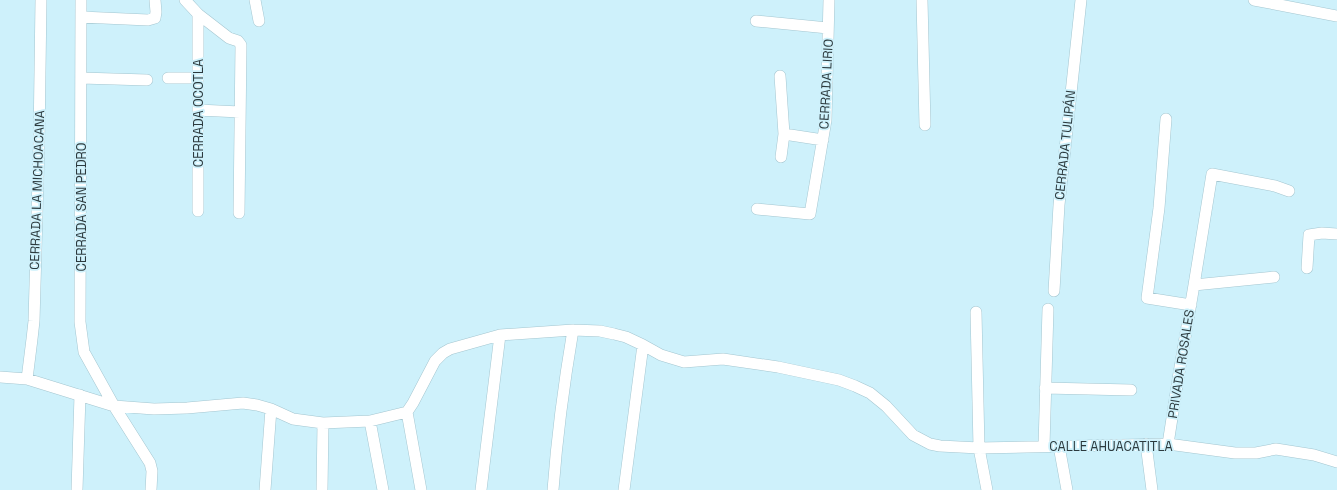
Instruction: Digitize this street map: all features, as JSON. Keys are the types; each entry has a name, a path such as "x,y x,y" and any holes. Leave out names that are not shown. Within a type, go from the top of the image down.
{"street":[{"name":"CERRADA LA MICHOACANA","path":"27,379 34,321 41,0"},
{"name":"CERRADA SAN PEDRO","path":"81,0 80,322 84,352 114,406 150,463 152,471 151,490"},
{"path":"81,17 148,20 154,18 156,12 155,0"},
{"path":"186,0 198,14 229,38 238,41 241,45 239,213"},
{"path":"255,0 259,21"},
{"name":"CERRADA LIRIO","path":"757,209 810,214 826,120 829,0"},
{"path":"922,0 925,125"},
{"name":"CERRADA TULIPÁN","path":"1054,291 1059,204 1081,0"},
{"path":"1254,0 1337,16"},
{"name":"CERRADA OCOTLA","path":"198,14 198,212"},
{"name":"CERRADA LIRIO","path":"756,22 828,28"},
{"path":"780,76 784,134 781,158"},
{"path":"81,78 147,80"},
{"path":"168,78 198,78"},
{"path":"198,110 240,112"},
{"path":"1166,119 1159,208 1147,298 1191,305"},
{"name":"CERRADA LIRIO","path":"784,134 823,140"},
{"name":"PRIVADA ROSALES","path":"1168,444 1212,174 1275,186 1289,191"},
{"path":"1307,268 1309,235 1322,233 1337,234"},
{"path":"1194,285 1274,277"},
{"path":"1044,446 1048,309"},
{"path":"976,312 979,448 986,490"},
{"path":"0,377 27,379 114,406 172,409 243,404 257,405 271,409 293,419 323,423 370,421 407,412 442,353 458,346 500,335 573,330 600,331 614,334 642,345 624,490"},
{"path":"553,490 566,370 573,330"},
{"path":"481,490 500,335"},
{"name":"CALLE AHUACATITLA","path":"642,345 661,356 684,362 728,359 778,367 839,380 870,393 886,406 913,435 930,444 940,446 979,448 1168,444 1235,453 1256,453 1276,449 1314,455 1337,462"},
{"path":"1045,388 1131,390"},
{"path":"76,490 80,395"},
{"path":"265,490 271,409"},
{"path":"407,412 421,490"},
{"path":"370,421 383,490"},
{"path":"322,490 323,423"},
{"path":"1146,444 1152,490"},
{"path":"1058,446 1067,490"}]}
